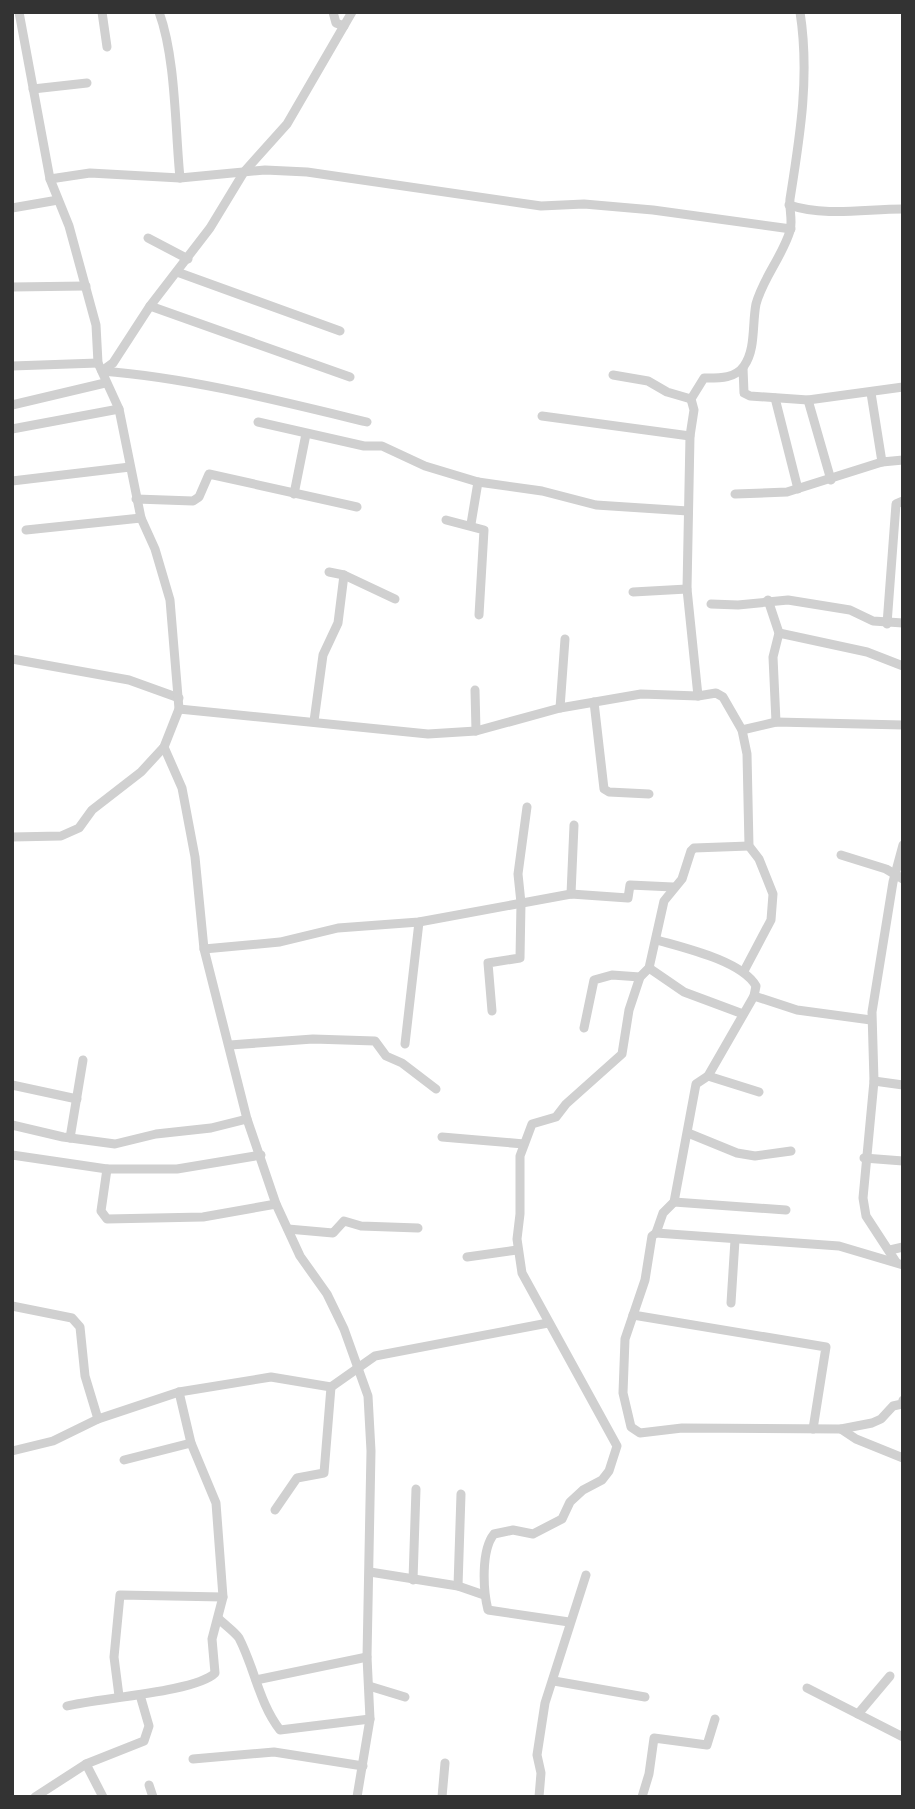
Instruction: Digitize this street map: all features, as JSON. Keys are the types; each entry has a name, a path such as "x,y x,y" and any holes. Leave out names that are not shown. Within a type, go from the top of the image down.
{"street":[{"path":"12,837 61,836 79,828 92,810 141,772 164,747 179,709 170,600 155,549 141,518 119,409 100,367 96,325 86,286 50,179 19,12"},
{"path":"102,12 107,47"},
{"path":"159,12 164,25 180,178"},
{"path":"334,12 337,23 344,26"},
{"path":"100,367 113,363 150,306 188,259 244,172 287,124 352,12"},
{"path":"800,12 805,100 789,205 791,229 773,271 762,285 752,324 753,342 743,368 746,396 808,400 903,387"},
{"path":"33,89 87,83"},
{"path":"50,179 90,173 180,178 244,172 307,172 541,206 584,204 653,210 791,229"},
{"path":"12,208 58,200"},
{"path":"789,205 806,210 844,212 903,209"},
{"path":"148,239 188,259"},
{"path":"177,272 340,331"},
{"path":"12,287 86,286"},
{"path":"150,306 349,377"},
{"path":"12,366 100,367 284,402 367,422"},
{"path":"698,696 687,589 690,436 694,410 691,398 704,378 728,377 743,368"},
{"path":"613,375 648,381 667,392 691,398"},
{"path":"12,405 105,383"},
{"path":"871,393 882,462"},
{"path":"775,398 798,489"},
{"path":"808,400 831,480"},
{"path":"12,429 119,409"},
{"path":"542,416 690,436"},
{"path":"258,422 364,446 373,444 425,466 478,482 542,491 596,505 688,511"},
{"path":"294,494 306,434"},
{"path":"735,494 798,489 882,462 903,460"},
{"path":"12,481 130,467"},
{"path":"136,499 193,501 199,497 209,474 357,507"},
{"path":"471,524 478,482"},
{"path":"887,624 897,503 903,501"},
{"path":"26,530 141,518"},
{"path":"446,520 471,524 484,530 479,615"},
{"path":"329,572 344,575 395,599"},
{"path":"314,721 323,654 338,623 344,575"},
{"path":"634,592 687,589"},
{"path":"768,600 779,633 773,657 776,722"},
{"path":"711,604 737,605 788,600 850,610 873,621 887,624 903,623"},
{"path":"779,633 867,652 903,666"},
{"path":"560,708 565,639"},
{"path":"12,659 129,680 179,698"},
{"path":"475,690 476,731"},
{"path":"179,709 429,734 476,731 560,708 641,694 698,696 716,693 723,697 742,730 747,754 749,846 759,859 773,894 771,920 744,971"},
{"path":"594,702 604,789 609,792 649,794"},
{"path":"742,730 776,722 903,725"},
{"path":"164,747 182,788 195,857 204,949 247,1119 276,1204 300,1256 327,1294 344,1328 368,1396 371,1451 368,1657 370,1719 357,1797"},
{"path":"492,1011 488,964 520,959 522,903 518,874 527,807"},
{"path":"571,894 574,825"},
{"path":"899,1264 866,1216 863,1198 864,1158 874,1081 872,1020 903,845"},
{"path":"569,1622 488,1610 485,1595 487,1567 484,1556 486,1544 494,1534 513,1530 533,1534 562,1519 570,1502 583,1489 602,1480 617,1446 522,1273 517,1250 520,1156 532,1124 556,1117 566,1104 622,1054 629,1010 640,977 649,968 664,901 682,879 694,848 749,846"},
{"path":"841,855 899,877"},
{"path":"204,949 280,942 338,928 419,922 571,894 628,898 630,885 673,887"},
{"path":"405,1044 419,922"},
{"path":"657,940 744,971 756,986 754,996 708,1076 696,1084 674,1202 663,1213 647,1250 645,1280 625,1339 623,1393 631,1427 640,1433 682,1428 841,1429 872,1423 881,1419 892,1406 902,1403"},
{"path":"649,968 684,992 743,1014"},
{"path":"584,1028 594,980 612,975 640,977"},
{"path":"754,996 817,1014 872,1020"},
{"path":"230,1045 302,1039 375,1041 386,1056 401,1062 436,1089"},
{"path":"70,1138 83,1060"},
{"path":"708,1076 759,1092"},
{"path":"874,1081 903,1085"},
{"path":"12,1085 76,1100"},
{"path":"12,1125 70,1138 115,1144 156,1134 211,1128 247,1119"},
{"path":"688,1133 737,1153 755,1156 791,1151"},
{"path":"442,1137 524,1144"},
{"path":"12,1155 107,1169 177,1169 261,1155"},
{"path":"864,1158 903,1161"},
{"path":"107,1169 101,1211 107,1219 202,1217 276,1204"},
{"path":"674,1202 786,1210"},
{"path":"288,1229 333,1233 344,1221 361,1226 418,1228"},
{"path":"656,1233 839,1246 899,1264"},
{"path":"731,1303 735,1240"},
{"path":"890,1250 903,1247"},
{"path":"467,1257 517,1250"},
{"path":"12,1306 72,1318 80,1327 85,1376 97,1419"},
{"path":"633,1315 826,1347 813,1429"},
{"path":"12,1451 54,1441 97,1419 179,1392 271,1377 331,1387 375,1356 548,1323"},
{"path":"275,1510 298,1478 324,1473 331,1387"},
{"path":"67,1706 119,1696 168,1691 211,1677 215,1673 212,1639 223,1597 216,1503 191,1443 179,1392"},
{"path":"841,1429 856,1439 903,1458"},
{"path":"124,1460 191,1443"},
{"path":"413,1580 416,1489"},
{"path":"458,1586 461,1494"},
{"path":"370,1572 458,1586 485,1595"},
{"path":"539,1797 541,1773 537,1755 545,1703 586,1575"},
{"path":"119,1696 114,1657 120,1595 223,1597"},
{"path":"219,1619 237,1635 256,1680 262,1704 280,1730 370,1719"},
{"path":"256,1680 368,1657"},
{"path":"858,1714 890,1675"},
{"path":"554,1681 645,1697"},
{"path":"369,1686 405,1697"},
{"path":"807,1688 903,1737"},
{"path":"35,1797 86,1764 144,1741 149,1735 141,1695"},
{"path":"642,1797 649,1774 654,1738 707,1745 715,1719"},
{"path":"192,1759 274,1752 363,1766"},
{"path":"442,1797 445,1763"},
{"path":"86,1764 103,1797"},
{"path":"149,1785 153,1797"}]}
